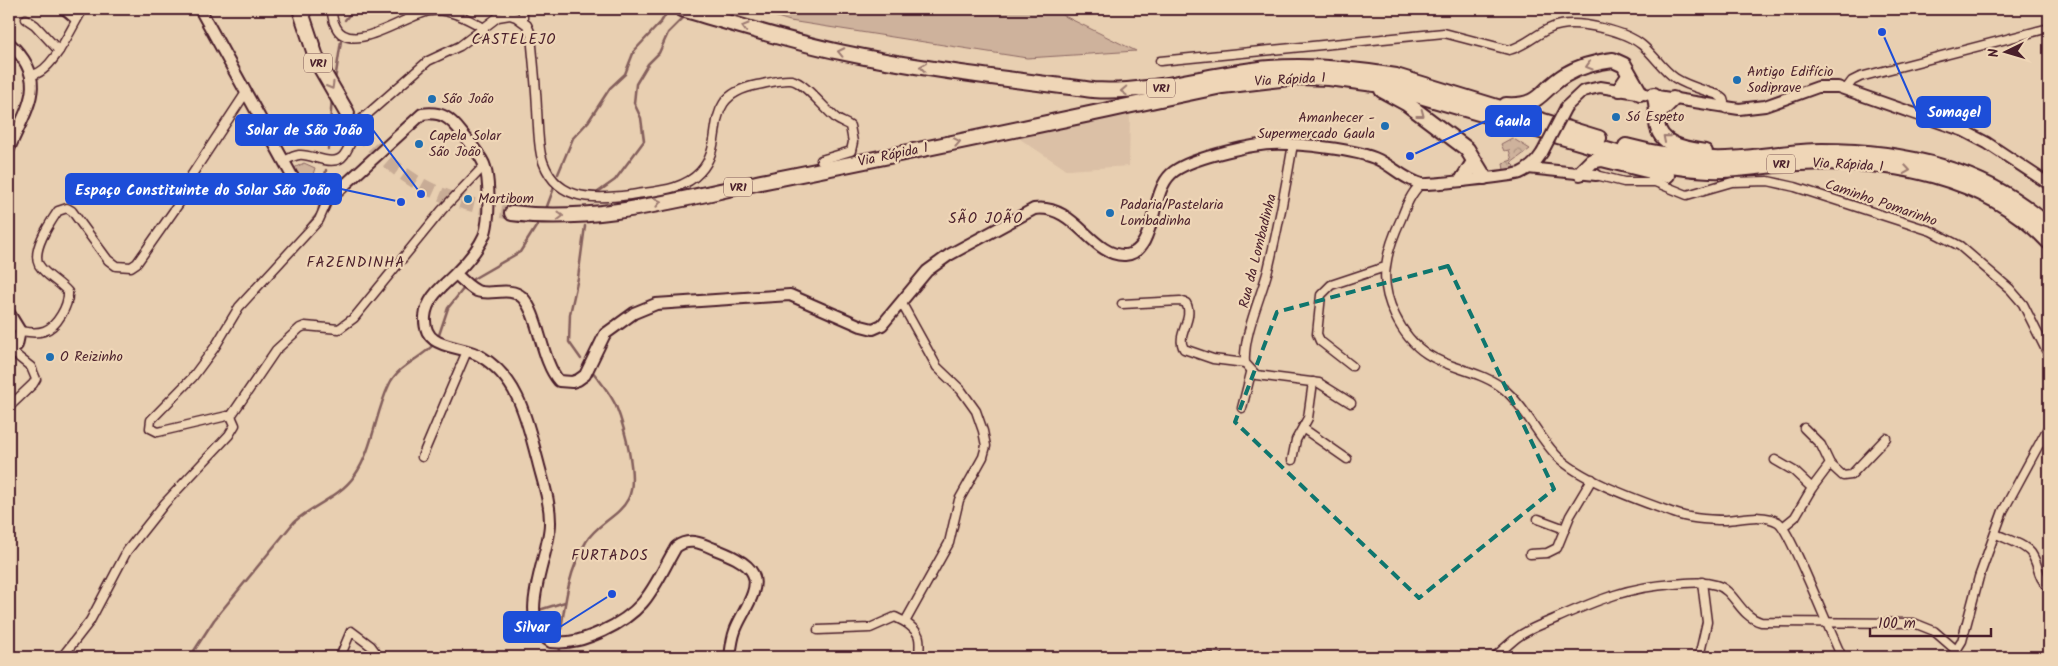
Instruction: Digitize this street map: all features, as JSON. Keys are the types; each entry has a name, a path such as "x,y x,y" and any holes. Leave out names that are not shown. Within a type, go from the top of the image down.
{"highway":[{"name":"VR1","path":"300,9 318,63 347,113"},
{"name":"Via Rápida 1","path":"682,9 792,41 889,62 1092,90 1126,91 1156,88 1270,68 1327,67 1396,76 1652,152 1693,158 1746,158 1822,151 1882,154 1922,161 1968,174 1991,185 2027,208 2049,227"},
{"path":"1488,104 1521,106 1530,104 1572,71 1613,60 1621,62 1640,93"},
{"path":"1620,89 1629,76"},
{"name":"Via Rápida 1","path":"512,213 543,216 593,214 865,161 1222,86 1298,77 1363,82 1422,95 1648,162 1687,168 1722,170 1824,162 1879,165 1922,172 1962,183 1988,195 2021,216 2049,242"},
{"path":"1363,82 1406,103 1467,149 1484,177"},
{"path":"1654,95 1658,114 1658,131 1664,139 1672,144 1696,150 1746,158"},
{"path":"1658,114 1673,99"},
{"path":"1580,172 1587,164 1602,159 1667,175 1687,175 1722,170"},
{"path":"1596,160 1594,168 1596,175"},
{"path":"1463,179 1474,162"}],"main road":[{"path":"200,9 245,94 292,176 306,192 321,196 337,192 422,114 439,112 448,117 476,151 484,166 487,183 486,226 478,245 456,274 429,302 425,325 428,334 439,344 480,356 507,379 521,401 546,491 550,523 533,602 534,614 542,634 551,642 564,643 588,638 629,618 651,593 676,547 682,543 692,541 725,553 747,566 753,574 755,585 734,632 730,657"},
{"path":"9,44 24,58 32,75 32,88 26,110 9,149"},
{"path":"456,274 478,291 514,293 521,296 528,306 551,370 559,381 578,380 585,375 605,334 634,313 650,305 790,295 861,326 873,329 887,321 927,271 934,265 1034,208 1050,208 1060,211 1108,250 1118,254 1130,254 1144,244 1158,191 1171,174 1199,161 1237,150 1270,144 1293,144 1371,157 1421,184 1513,174 1528,168 1542,153 1566,107 1575,97 1587,89 1607,87 1726,108 1765,106 1818,87 1846,89 1964,131 1987,142 2049,184"},
{"path":"1528,168 1596,175"},
{"path":"9,313 20,331 17,346 10,350"}],"street":[{"path":"63,9 76,20"},
{"path":"32,75 38,74 59,51 84,9"},
{"path":"333,9 333,21 337,30 345,37 355,39 368,36 414,15 431,10 460,16 484,28"},
{"path":"523,9 523,21 531,34 541,153 549,173 573,194 603,199 663,190 691,180 707,163 722,105 730,96 749,87 775,82 791,80 801,84 839,121 850,126 853,142 851,152 821,160"},
{"path":"284,161 299,155 334,160 344,156 354,130 362,119 428,60 460,46 492,21 504,16 510,16 523,21"},
{"path":"26,19 35,25 59,51"},
{"path":"1160,61 1444,34 1509,50 1519,48 1547,29 1570,23 1618,32 1630,37 1641,44 1675,78 1718,95 1723,99 1726,108"},
{"path":"1846,89 1852,81 1860,77 2049,28"},
{"path":"20,331 47,331 53,326 67,305 68,292 45,272 37,258 38,250 58,211 63,208 72,211 108,260 116,266 131,267 137,263 180,202 191,176 245,94"},
{"name":"Rua da Lombadinha","path":"1245,363 1246,347 1268,270 1293,144"},
{"path":"330,195 319,220 239,307 215,347 192,378 151,420 150,428 158,432 231,416 276,350 300,328 305,326 339,329 354,318 442,210 484,166"},
{"name":"Caminho Pomarinho","path":"1596,175 1624,182 1655,182 1687,195 1698,194 1732,182 1768,181 1796,187 1932,231 1960,246 2010,289 2023,304 2049,356"},
{"path":"1421,184 1411,196 1398,226 1385,267 1386,288 1392,307 1411,340 1426,354 1449,366 1486,378 1504,389 1517,402 1543,441 1557,457 1569,467 1592,479 1675,514 1692,518 1725,520 1761,517 1784,526 1825,623 1842,657"},
{"path":"1352,366 1320,341 1317,334 1322,295 1325,289 1331,286 1385,267"},
{"path":"1122,304 1180,301 1186,303 1190,315 1181,339 1184,349 1213,359 1245,363 1252,372 1262,376 1324,384 1351,402"},
{"path":"901,302 937,367 961,390 976,411 983,430 986,446 983,457 959,500 948,544 905,622"},
{"path":"9,407 36,379 31,367 10,350"},
{"path":"422,457 467,351"},
{"path":"1242,408 1252,372"},
{"path":"1292,460 1296,440 1304,429 1308,418 1313,382"},
{"path":"62,657 90,621 127,551 165,503 234,430 235,420 231,416"},
{"path":"1495,657 1515,638 1532,629 1616,593 1652,585 1702,582 1718,585 1726,590 1752,620 1761,622 1914,623 1934,631 1955,654 1969,620 1979,577 2004,511 2049,426"},
{"path":"1804,428 1821,445 1830,464 1843,476 1851,475 1886,438"},
{"path":"1304,429 1347,459"},
{"path":"1776,460 1794,471 1812,488"},
{"path":"1784,526 1795,517 1812,488 1830,464"},
{"path":"1530,554 1547,553 1557,548 1570,516 1592,479"},
{"path":"1538,519 1565,529"},
{"path":"1996,534 2026,548 2031,553 2038,574 2049,588"},
{"path":"1700,657 1707,622 1702,582"},
{"path":"818,630 870,628 895,618 905,622 916,630 920,636 919,657"},
{"path":"340,657 351,631 370,646 379,657"},
{"path":"1195,657 1218,657"}],"highlighted area":[{"path":"1448,266 1554,489 1419,598 1235,422 1277,312"}],"shaded area":[{"path":"1130,113 1129,166 1067,170 1020,139 1019,136"}],"green space":[{"path":"751,9 1050,9 1136,51 1027,58 790,21"},
{"path":"1512,138 1530,149 1511,163 1516,168 1504,170 1503,163 1512,160 1509,150 1504,151 1501,144"},
{"path":"304,163 315,168 309,187 294,168"}],"waterway":[{"path":"345,20 354,9"},
{"path":"558,174 573,138 588,122 610,88 625,74 634,51 661,22 669,9"},
{"path":"598,192 615,180 644,141 641,118 634,103 636,84 648,64 659,53 668,33 685,16"},
{"path":"335,80 341,41"},
{"path":"328,149 332,98"},
{"path":"323,190 326,170"},
{"path":"546,209 555,185"},
{"path":"295,241 318,213 320,201"},
{"path":"473,279 520,252 539,222"},
{"path":"581,359 569,342 570,314 578,278 585,226"},
{"path":"439,335 448,308 464,288"},
{"path":"190,657 214,620 294,522 349,483 366,454 384,396 393,378 434,344"},
{"path":"560,637 568,588 580,553 590,536 624,505 631,490 632,479 629,452 619,415 611,397 592,371"},
{"path":"539,610 565,602"},
{"path":"559,657 560,648"}],"tunnel":[{"path":"347,113 380,154 398,170 417,182 438,193 460,201 512,213"}],"place":[{"name":"Somagel","path":"1882,32"},
{"name":"Antigo Edifício Sodiprave","path":"1737,80"},
{"name":"São João","path":"432,99"},
{"name":"Só Espeto","path":"1616,117"},
{"name":"Amanhecer - Supermercado Gaula","path":"1385,126"},
{"name":"Capela Solar São João","path":"419,144"},
{"name":"Gaula","path":"1410,156"},
{"name":"Solar de São João","path":"421,194"},
{"name":"Martibom","path":"468,199"},
{"name":"Espaço Constituinte do Solar São João","path":"401,202"},
{"name":"Padaria/Pastelaria Lombadinha","path":"1110,213"},
{"name":"O Reizinho","path":"50,357"},
{"name":"Silvar","path":"612,594"}],"district":[{"name":"CASTELEJO","path":"514,40"},
{"name":"SÃO JOÃO","path":"986,219"},
{"name":"FAZENDINHA","path":"356,263"},
{"name":"FURTADOS","path":"610,556"}]}
